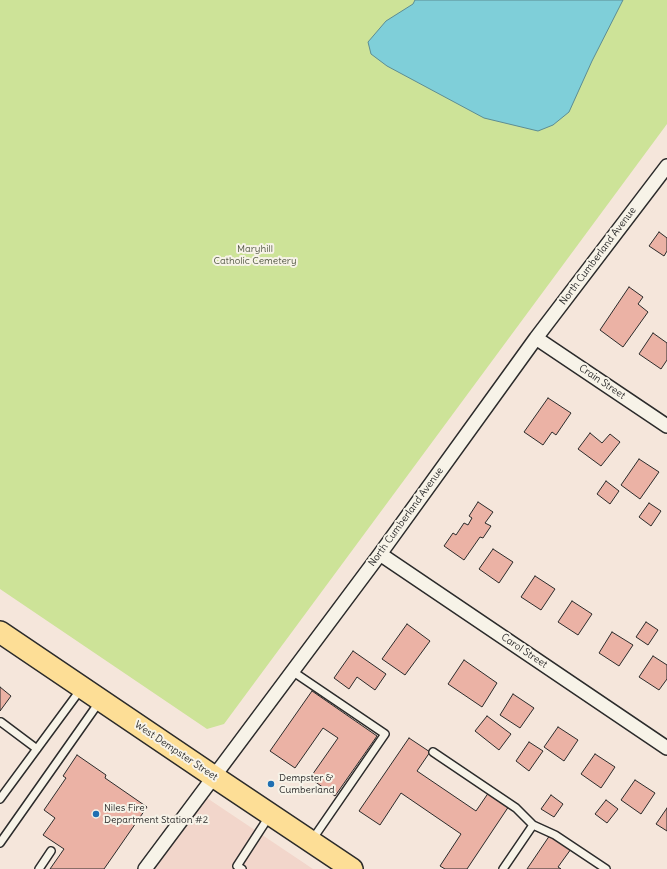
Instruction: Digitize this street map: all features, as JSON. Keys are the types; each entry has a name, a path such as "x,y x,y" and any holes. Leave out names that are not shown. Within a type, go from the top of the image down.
{"main road":[{"name":"West Dempster Street","path":"0,632 352,869"}],"street":[{"name":"North Cumberland Avenue","path":"145,869 380,554 536,338 667,166"},
{"name":"Crain Street","path":"536,338 667,426"},
{"name":"Carol Street","path":"380,554 667,748"}],"lane":[{"path":"292,671 385,734 311,842"},
{"path":"0,799 82,688"},
{"path":"0,843 101,700"},
{"path":"1,722 37,749"},
{"path":"433,752 516,808 534,825 555,835 606,869"},
{"path":"237,868 270,814"},
{"path":"503,869 534,825"},
{"path":"39,869 51,851"}],"shaded area":[{"path":"204,796 313,869 149,869"}],"green space":[{"name":"Maryhill Catholic Cemetery","path":"0,0 667,0 667,124 224,724 207,729 0,589"}],"water":[{"path":"415,0 623,0 592,61 569,112 553,125 538,131 484,118 387,66 371,54 368,42 386,21 413,4"}],"building":[{"path":"659,232 667,238 667,251 664,256 649,246"},
{"path":"629,287 643,297 638,304 648,312 623,347 600,330"},
{"path":"653,333 667,343 667,360 661,369 639,354"},
{"path":"548,398 571,413 556,435 552,432 543,445 524,432"},
{"path":"590,433 602,443 610,434 620,442 601,466 578,449"},
{"path":"639,459 659,472 640,499 621,485"},
{"path":"606,481 619,491 610,504 597,494"},
{"path":"478,502 493,512 485,523 491,526 483,538 480,537 464,560 444,546 453,533 456,535 464,523 468,525 472,518 469,516"},
{"path":"649,503 661,511 651,526 639,517"},
{"path":"493,549 513,562 499,583 479,569"},
{"path":"535,576 555,589 541,610 521,597"},
{"path":"572,601 592,614 578,635 558,622"},
{"path":"646,622 658,630 648,645 636,637"},
{"path":"407,624 430,641 405,675 382,659"},
{"path":"612,632 633,645 619,666 599,653"},
{"path":"353,651 386,674 375,690 357,677 349,689 334,678"},
{"path":"653,656 667,665 667,679 659,690 639,677"},
{"path":"464,660 497,683 482,707 448,684"},
{"path":"0,687 11,696 0,711"},
{"path":"312,691 377,736 335,796 310,778 338,738 323,728 295,768 270,751"},
{"path":"513,694 534,708 520,728 500,715"},
{"path":"487,716 511,734 499,750 475,731"},
{"path":"558,727 578,740 564,761 544,747"},
{"path":"409,738 430,752 417,771 476,811 489,792 509,806 467,869 445,869 440,866 461,834 401,793 380,825 359,811"},
{"path":"529,742 543,751 529,771 516,761"},
{"path":"595,754 615,767 601,788 581,774"},
{"name":"Niles Fire Department Station #2","path":"77,755 106,775 105,778 147,807 104,869 50,869 64,849 43,835 55,818 44,810 66,778 63,776"},
{"path":"635,780 655,793 641,814 621,800"},
{"path":"551,795 563,804 554,817 541,809"},
{"path":"606,800 618,809 607,823 595,814"},
{"path":"667,808 667,831 656,824"},
{"path":"550,835 571,849 558,867 561,869 527,869"}],"place":[{"name":"Dempster & Cumberland","path":"271,784"},
{"name":"Niles Fire Department Station #2","path":"96,814"}]}
